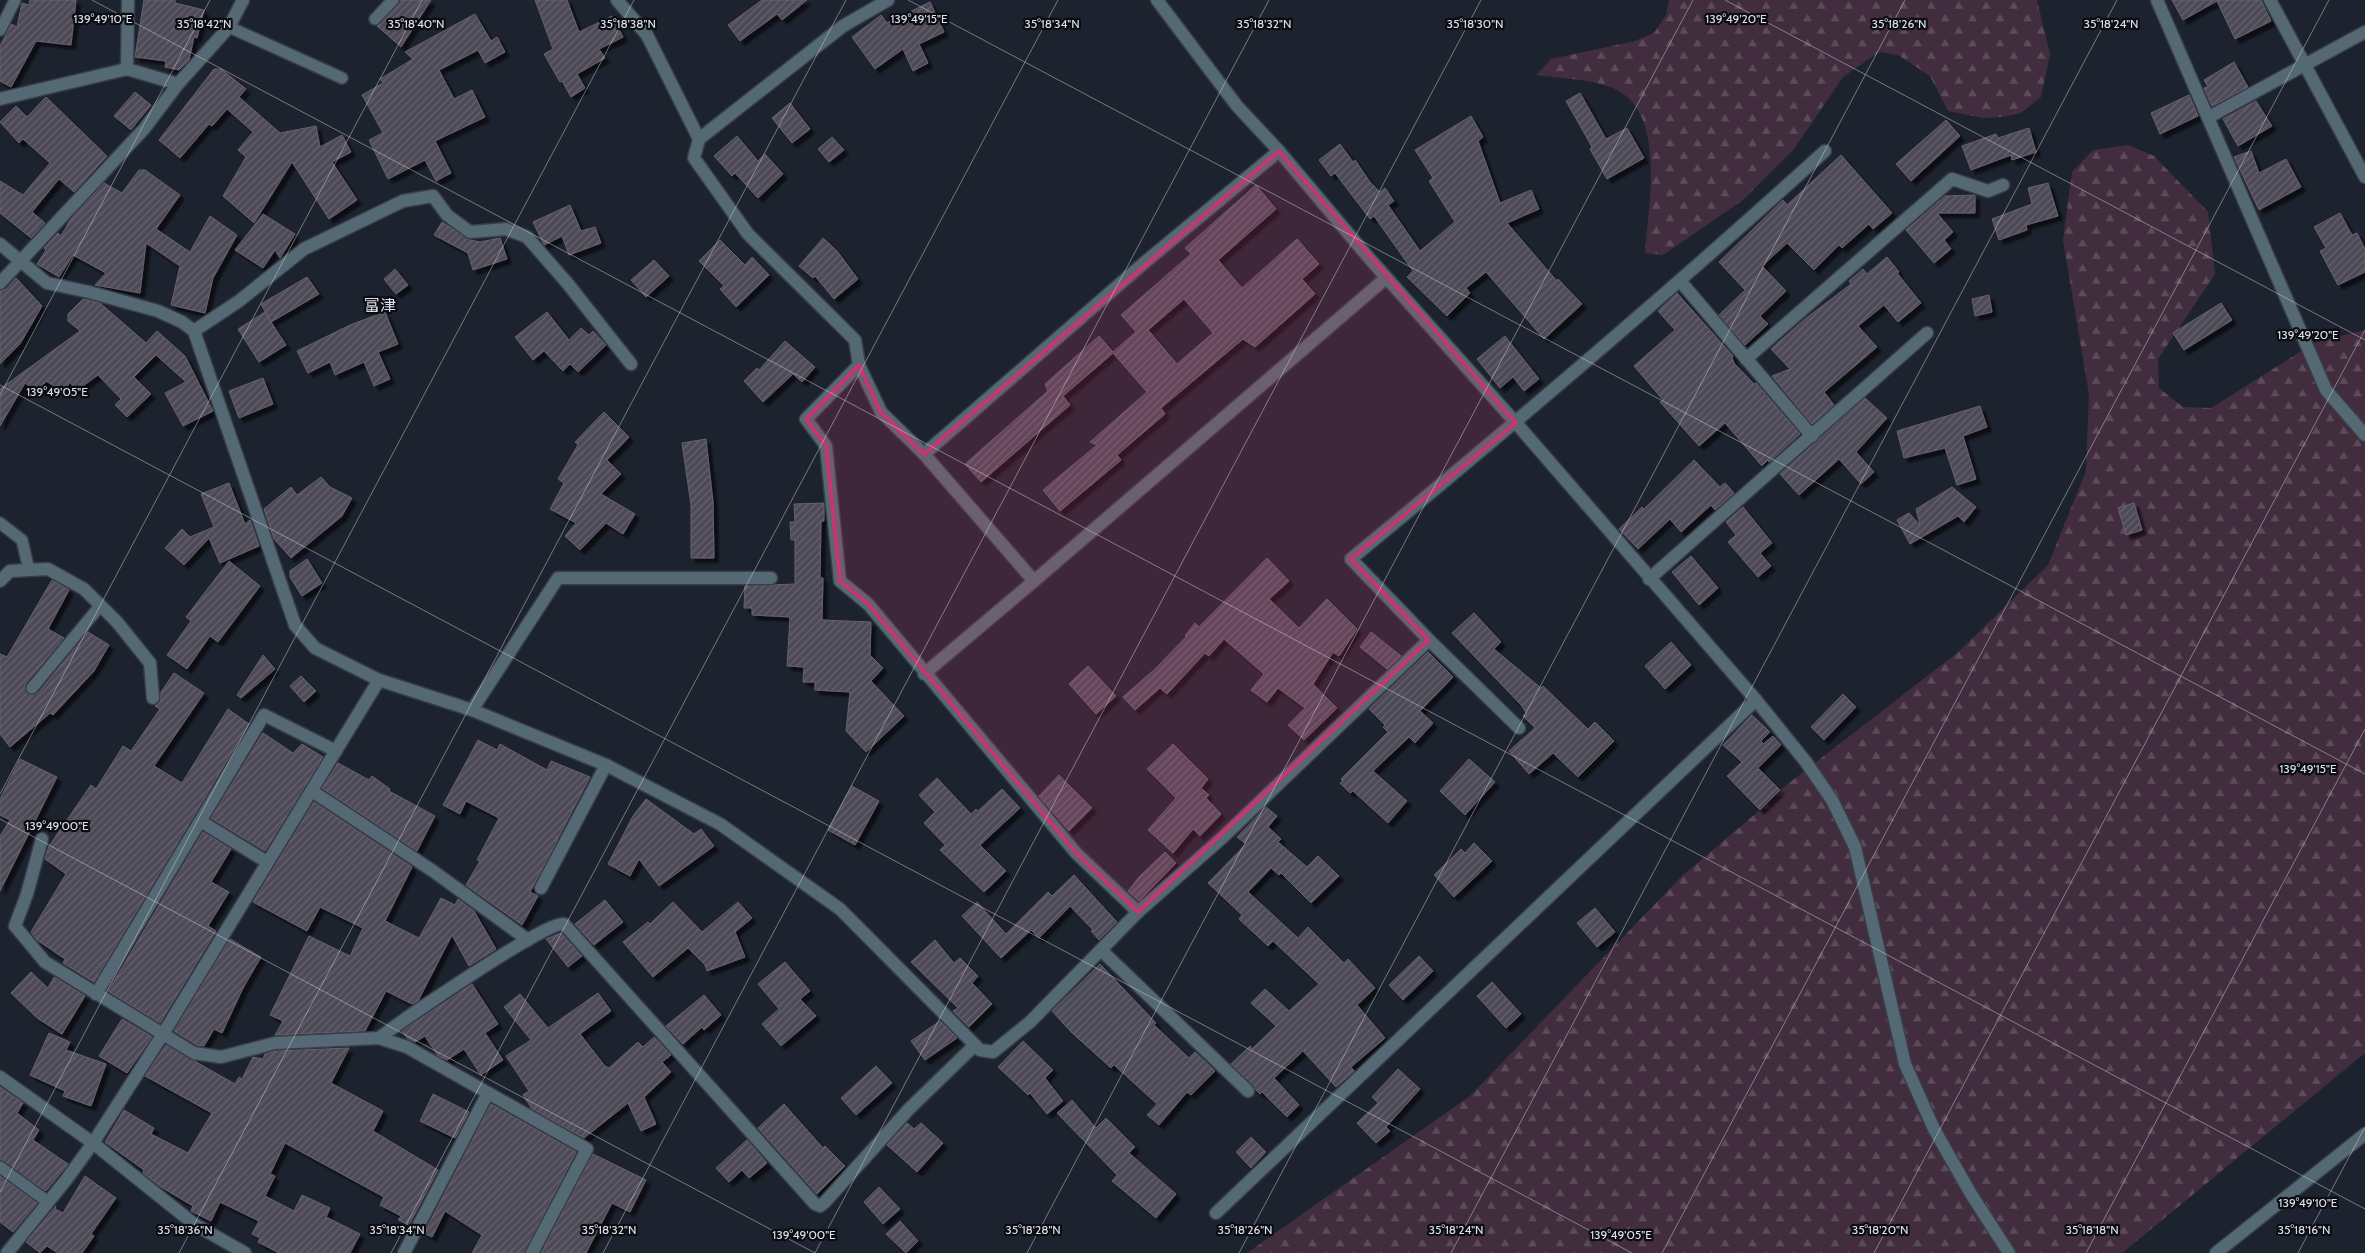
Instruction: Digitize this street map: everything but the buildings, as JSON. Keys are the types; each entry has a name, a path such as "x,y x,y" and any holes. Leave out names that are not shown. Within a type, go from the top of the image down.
{"street":[{"path":"127,69 128,0"},
{"path":"0,283 144,129 178,84 229,27 243,0"},
{"path":"617,0 647,34 699,139"},
{"path":"888,0 843,26 699,139 694,158 748,234 856,340 859,365 881,412 924,454 1034,581"},
{"path":"1158,0 1237,106 1279,151 1386,278 1516,423 1649,579 1756,700 1806,762 1832,800 1855,846 1906,1064 1934,1129 1971,1194 2010,1253"},
{"path":"2157,0 2326,390 2365,435"},
{"path":"2270,0 2365,177"},
{"path":"2209,117 2365,32"},
{"path":"0,99 127,69 178,84"},
{"path":"924,454 1144,263 1279,151"},
{"path":"1518,728 1429,640 1352,559 1516,423 1681,282 1825,151"},
{"path":"1746,359 1952,179 1988,190 2003,185"},
{"path":"194,332 239,301 304,249 403,202 433,196 446,215 470,232 506,229 527,237 568,284 631,364"},
{"path":"0,244 22,260 47,283 158,311 182,322 194,332 295,625 315,648 379,680 472,710 606,766 720,824 840,910 980,1050 993,1052 1030,1022 1138,912 1223,837 1429,640"},
{"path":"924,674 1386,278"},
{"path":"1681,282 1812,436"},
{"path":"1649,579 1927,333"},
{"path":"859,365 806,419 826,446 840,581 868,604 924,674 1076,853 1138,912"},
{"path":"0,581 10,571 48,569 84,589 117,622 150,664 153,698"},
{"path":"472,710 558,578 771,578"},
{"path":"7,1253 93,1143 163,1034 379,680"},
{"path":"1216,1212 1756,700"},
{"path":"96,994 202,822 264,715 336,751"},
{"path":"541,888 606,766"},
{"path":"312,791 433,871 528,940"},
{"path":"202,822 267,862"},
{"path":"42,839 27,894 15,926 45,962 194,1053 221,1057 276,1043 378,1038 407,1048 587,1149 532,1253"},
{"path":"378,1038 417,1009 528,940 557,924 564,924 815,1204 820,1206 909,1109 975,1045"},
{"path":"1101,950 1248,1091"},
{"path":"0,1077 93,1143 194,1224 245,1253"},
{"path":"404,1253 488,1093"},
{"path":"2216,1253 2365,1134"}],"lane":[{"path":"0,30 15,0"},
{"path":"375,19 393,0"},
{"path":"229,27 342,78"},
{"path":"0,524 22,540 29,570"},
{"path":"32,688 100,606"},
{"path":"0,1167 48,1202"},
{"path":"0,1249 7,1253"}],"highlighted area":[{"path":"1279,151 1516,423 1351,559 1429,640 1138,912 1076,853 868,604 840,581 826,446 806,419 859,365 881,412 924,454"}],"green space":[{"path":"1669,0 2037,0 2050,54 2041,97 2021,113 1983,118 1948,111 1930,76 1898,55 1879,52 1843,77 1794,149 1743,200 1663,255 1645,253 1651,184 1647,135 1640,114 1627,97 1608,86 1582,80 1536,75 1551,59 1635,41 1654,33 1666,15"},
{"path":"2128,145 2154,156 2208,212 2215,274 2158,359 2159,388 2183,407 2211,408 2314,343 2365,330 2365,1053 2122,1253 1247,1253 1470,1096 1682,876 1760,810 1780,790 1957,653 2048,565 2086,471 2089,394 2063,240 2072,172 2093,150"}],"district":[{"name":"富津","path":"380,305"}]}
